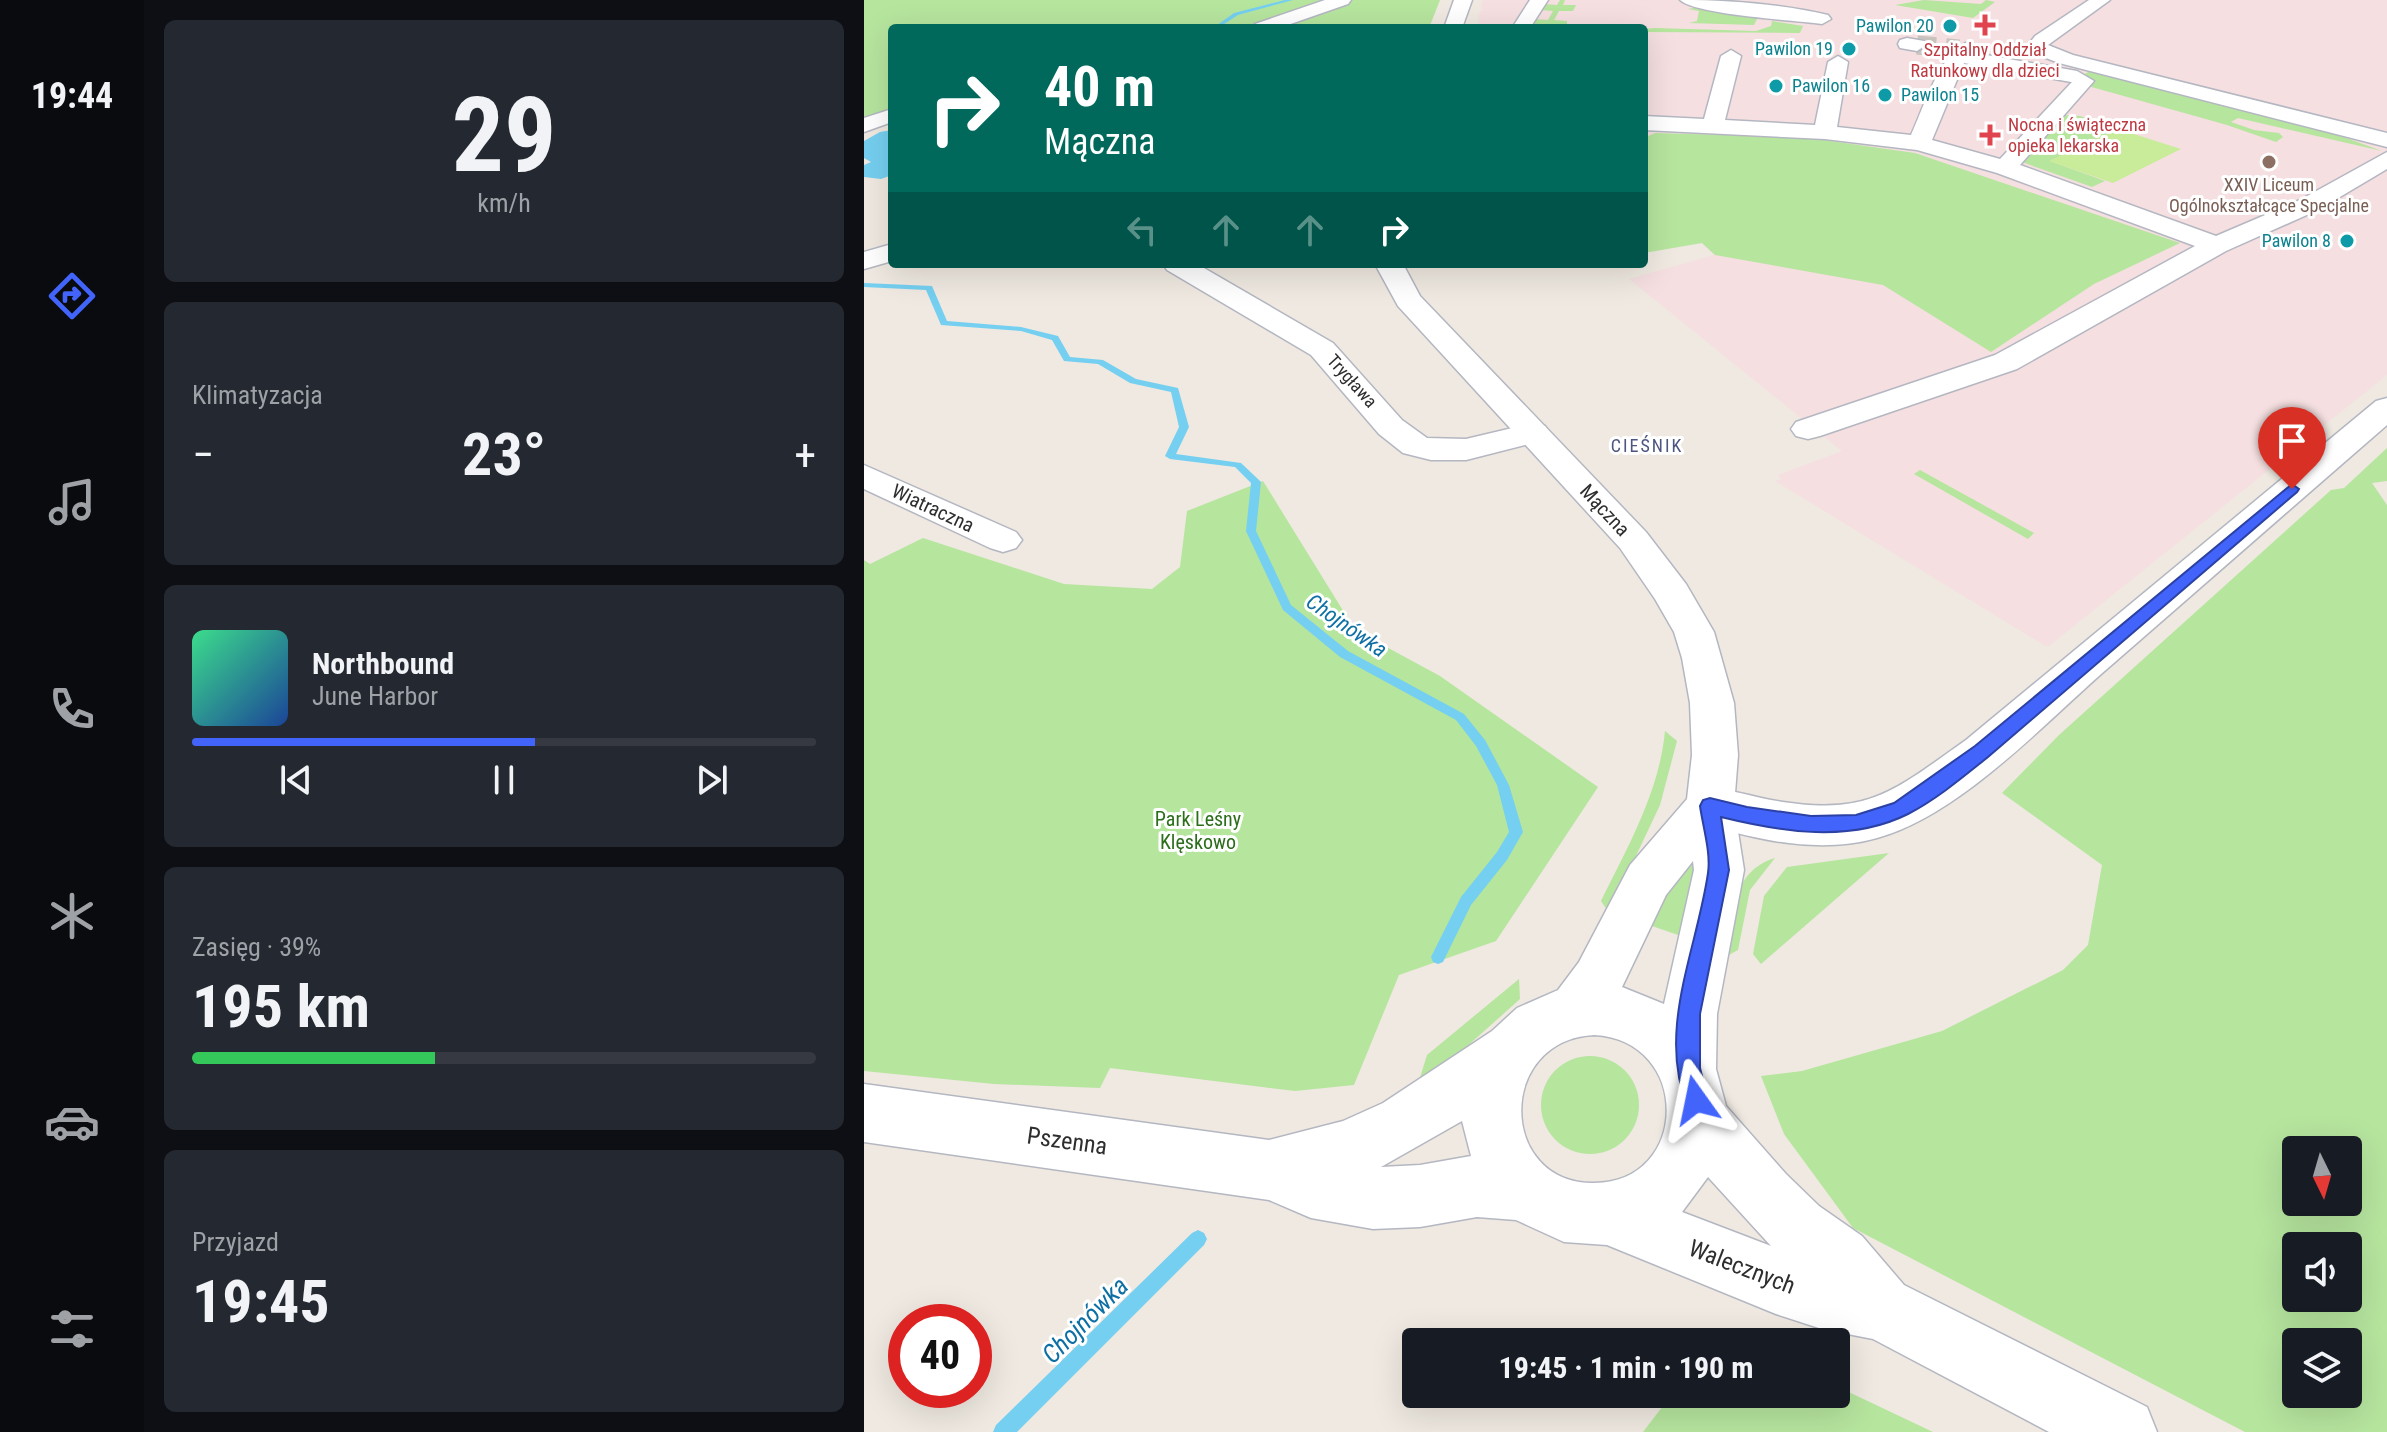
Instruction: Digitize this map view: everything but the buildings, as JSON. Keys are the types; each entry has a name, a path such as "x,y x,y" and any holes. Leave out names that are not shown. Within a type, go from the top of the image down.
{"street":[{"path":"1273,24 1342,0"},
{"path":"1454,24 1463,0"},
{"path":"1524,24 1539,0"},
{"path":"1689,0 1730,9 1822,19"},
{"path":"2101,0 2042,40 2038,44 2040,49 2066,59 2387,140"},
{"path":"1919,143 1963,51 2084,81 2005,168"},
{"path":"1713,126 1731,56"},
{"path":"1825,132 1838,62"},
{"path":"864,125 888,116"},
{"path":"1648,123 1825,132 1919,143 2005,168 2217,245"},
{"path":"1808,429 2006,362 2217,245 2309,205 2387,159"},
{"path":"864,261 888,253"},
{"name":"Trygława","path":"1184,268 1322,349 1340,363 1403,439 1416,445 1453,450 1490,445 1533,433"},
{"name":"Mączna","path":"1391,268 1408,300 1646,555 1694,632 1708,681 1714,728 1710,806 1719,870 1689,1014 1692,1092"},
{"path":"1576,1010 1598,980 1648,880 1710,806 1811,824 1856,823 1900,809 1939,785 1982,752 2387,408"},
{"name":"Wiatraczna","path":"864,476 1003,540"},
{"path":"1602,1009 1629,1014 1653,1027 1673,1045 1692,1092 1691,1144 1678,1170 1659,1190 1635,1206 1607,1214 1577,1215 1548,1206 1524,1190 1507,1169 1495,1145 1490,1119 1500,1070 1515,1048 1532,1031 1553,1018 1576,1010 1602,1009"},
{"name":"Pszenna","path":"1269,1170 1363,1144 1409,1122 1457,1092 1515,1048"},
{"name":"Walecznych","path":"1692,1092 1764,1196 1797,1228 1839,1259 1881,1308"},
{"name":"Pszenna","path":"864,1113 1269,1170 1311,1187 1373,1198 1420,1196 1477,1186 1524,1190"},
{"name":"Walecznych","path":"1607,1214 1776,1281 1822,1296 1881,1308 2122,1432"}],"shaded area":[{"path":"1482,0 2387,0 2387,375 2049,646 2044,645 1775,481 1781,479 1778,475 1842,451 1629,279 1714,255 1648,194 1648,24 1481,24 1478,23 1480,11 1484,10 1481,9"}],"green space":[{"path":"864,0 1335,0 1266,24 888,24 888,112 864,120"},
{"path":"1347,0 1440,0 1431,24 1282,24"},
{"path":"1560,0 1565,0 1563,5 1576,5 1573,11 1559,11 1554,20 1567,21 1567,24 1534,24 1533,19 1548,20 1553,11 1540,10 1544,4 1557,5"},
{"path":"1924,0 1995,2 1973,18 1895,5"},
{"path":"1699,7 1761,18 1754,25 1689,23 1697,21 1699,11 1688,9"},
{"path":"1772,21 1803,26 1800,33 1648,32 1648,29 1655,28 1756,31 1771,26"},
{"path":"2091,70 2327,131 2382,151 2238,118 2231,122 2254,130 2279,133 2283,137 2276,142 2088,86 2093,80 2082,76"},
{"path":"2062,115 2080,116 2118,129 2050,161 2105,181 2092,187 2019,161 2035,145 2052,147 2037,143"},
{"path":"2118,129 2181,149 2113,183 2049,161"},
{"path":"1655,133 1802,137 1915,153 2180,243 2094,284 1991,352 1883,285 1715,255 1702,243 1648,252 1648,136"},
{"path":"2387,448 2387,481 2372,483 2387,505 2387,1432 2245,1432 1853,1228 1784,1134 1761,1076 1802,1071 1942,1031 2063,970 2088,945 2102,865 2002,793 2059,735 2331,490 2344,488"},
{"path":"1920,470 2034,533 2028,539 1914,474"},
{"name":"Park Leśny Klęskowo","path":"1263,481 1355,630 1440,676 1598,787 1496,941 1399,975 1354,1085 1295,1091 1110,1068 1100,1088 994,1084 864,1071 864,560 870,564 923,538 1064,584 1152,589 1180,567 1187,511"},
{"path":"1665,731 1677,741 1660,805 1609,913 1601,901 1649,798 1662,754"},
{"path":"1889,853 1761,964 1753,954 1764,896 1787,867"},
{"path":"1775,858 1750,890 1738,950 1725,957 1732,912 1742,885 1761,864"},
{"path":"1681,861 1699,865 1681,936 1649,925"},
{"path":"1519,979 1520,999 1435,1075 1418,1084 1427,1055"},
{"path":"1590,1056 1609,1060 1624,1071 1635,1086 1639,1105 1635,1124 1624,1139 1609,1150 1590,1154 1571,1150 1556,1139 1545,1124 1541,1105 1545,1086 1556,1071 1571,1060"},
{"path":"1850,1393 1933,1432 1643,1432 1661,1408 1850,1408"}],"water":[{"path":"888,131 888,176 864,177 864,165 871,162 864,158 864,141"}],"waterway":[{"name":"Chojnówka","path":"1221,24 1236,14 1291,0"},
{"name":"Chojnówka","path":"864,285 929,288 944,323 1021,329 1055,338 1067,359 1100,362 1133,381 1175,390 1184,427 1170,456 1238,465 1256,482 1251,531 1287,607 1344,654 1460,717 1481,743 1503,785 1516,832 1502,856 1466,901 1438,957"},
{"name":"Chojnówka","path":"1003,1432 1198,1239"}],"tunnel":[{"path":"1917,45 1959,49"}],"place":[{"name":"Szpitalny Oddział Ratunkowy dla dzieci","path":"1985,25"},
{"name":"Pawilon 20","path":"1950,26"},
{"name":"Pawilon 19","path":"1849,49"},
{"name":"Pawilon 16","path":"1776,86"},
{"name":"Pawilon 15","path":"1885,95"},
{"name":"Nocna i świąteczna opieka lekarska","path":"1990,135"},
{"name":"XXIV Liceum Ogólnokształcące Specjalne","path":"2269,162"},
{"name":"Pawilon 8","path":"2347,241"}],"district":[{"name":"CIEŚNIK","path":"1647,446"}],"route":[{"path":"1696,1100 1688,1068 1689,1014 1719,870 1710,806 1778,821 1811,824 1856,823 1880,818 1900,809 1939,785 1982,752 2292,489"}]}
